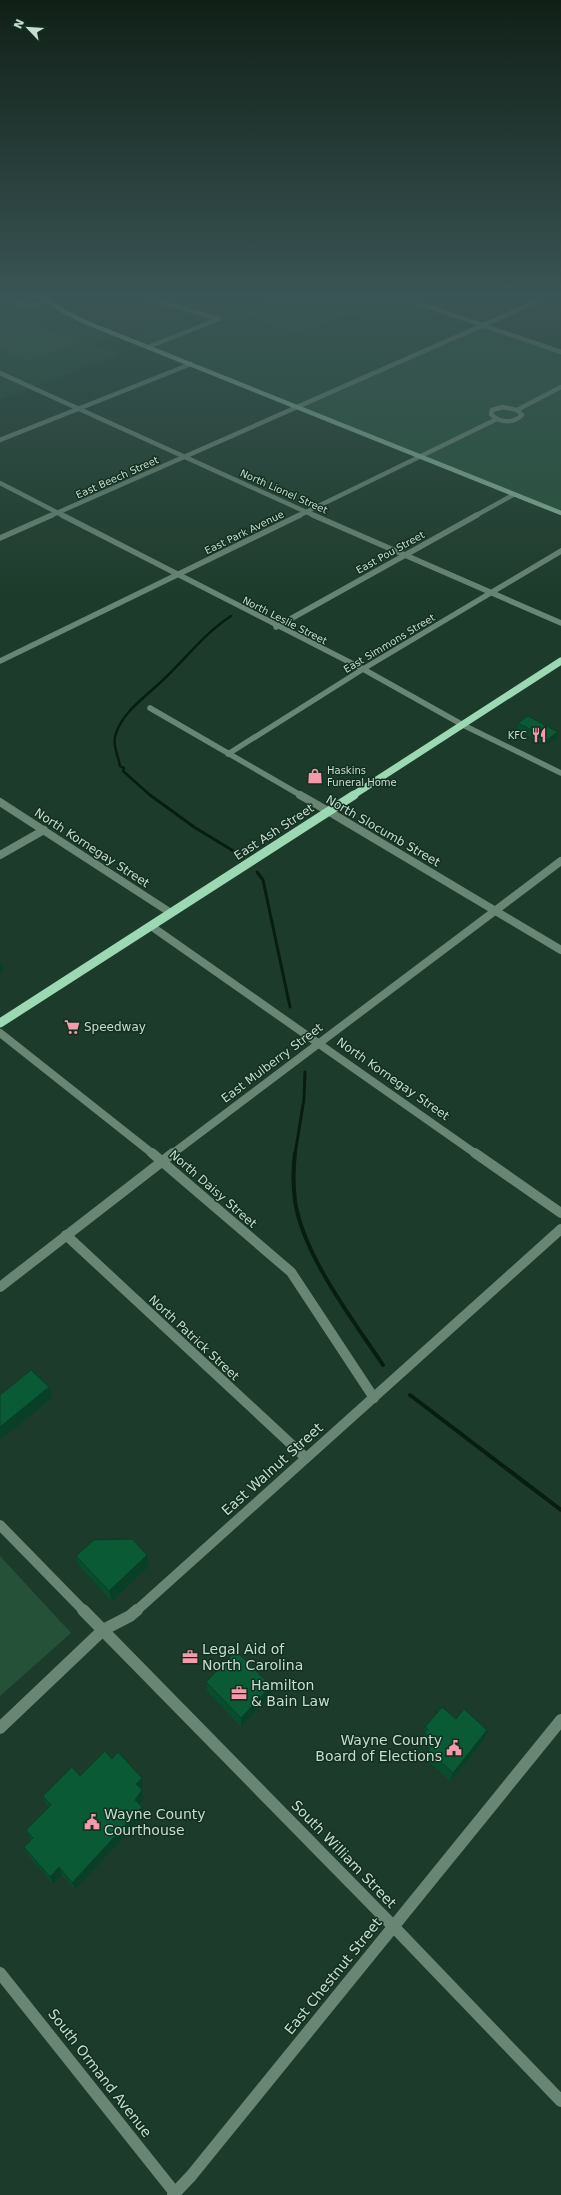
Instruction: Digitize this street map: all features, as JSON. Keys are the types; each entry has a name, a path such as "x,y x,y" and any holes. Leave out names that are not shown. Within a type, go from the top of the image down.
{"main road":[{"path":"274,398 561,513"},
{"name":"East Ash Street","path":"0,1023 561,661"}],"street":[{"name":"North Lionel Street","path":"58,398 306,512 561,623"},
{"path":"0,440 107,398"},
{"name":"East Beech Street","path":"0,538 319,398"},
{"path":"497,419 491,414 495,409 506,407 517,410 539,398"},
{"name":"East Park Avenue","path":"0,661 497,419 507,421 519,419 522,414 517,410"},
{"name":"North Leslie Street","path":"0,483 178,574 276,627 363,670 463,725 561,773"},
{"name":"East Pou Street","path":"276,627 513,495"},
{"name":"East Simmons Street","path":"228,754 490,592 561,551"},
{"name":"North Slocumb Street","path":"150,708 328,811 561,950"},
{"name":"North Kornegay Street","path":"0,802 171,913"},
{"path":"0,855 44,830"},
{"name":"East Mulberry Street","path":"0,1287 162,1161 561,861"},
{"name":"North Kornegay Street","path":"151,926 319,1042 561,1213"},
{"name":"North Daisy Street","path":"0,1033 162,1161 291,1272 374,1398"},
{"name":"East Walnut Street","path":"0,1728 103,1630 130,1616 561,1229"},
{"name":"North Patrick Street","path":"66,1235 306,1458"},
{"name":"South William Street","path":"0,1525 393,1926 561,2101"},
{"name":"East Chestnut Street","path":"174,2194 191,2176 561,1720"},
{"name":"South Ormand Avenue","path":"0,1973 174,2194"}],"shaded area":[{"path":"273,398 318,398 297,408"},
{"path":"318,398 561,398 561,509 559,510 297,408"},
{"path":"0,1556 71,1633 0,1696"}],"building":[{"path":"528,716 558,732 548,739 518,723"},
{"path":"31,1370 49,1387 0,1427 0,1395"},
{"path":"132,1539 147,1555 109,1591 76,1556 94,1540"},
{"name":"Hamilton & Bain Law","path":"236,1651 271,1686 241,1718 206,1682"},
{"name":"Wayne County Board of Elections","path":"442,1707 456,1719 464,1709 487,1730 453,1773 428,1750 435,1742 424,1732 428,1729 425,1727"},
{"name":"Wayne County Courthouse","path":"105,1751 112,1759 118,1752 142,1778 136,1784 142,1790 135,1800 142,1807 72,1883 59,1867 50,1877 24,1847 33,1838 26,1830 51,1805 43,1796 72,1767 80,1776"}],"waterway":[{"path":"151,796 123,771 124,768 120,766 115,745 116,733 130,710 164,679 204,638 231,616"},
{"path":"150,795 194,827 240,855"},
{"path":"257,872 263,880 290,1007"},
{"path":"295,1154 304,1099 305,1072"},
{"path":"295,1153 295,1201 300,1222 308,1243 318,1265 344,1308 383,1365"},
{"path":"410,1395 561,1510"}],"place":[{"name":"KFC","path":"539,735"},
{"name":"Haskins Funeral Home","path":"315,776"},
{"name":"Speedway","path":"72,1027"},
{"name":"Legal Aid of North Carolina","path":"190,1657"},
{"name":"Hamilton & Bain Law","path":"239,1693"},
{"name":"Wayne County Board of Elections","path":"454,1748"},
{"name":"Wayne County Courthouse","path":"92,1822"}]}
